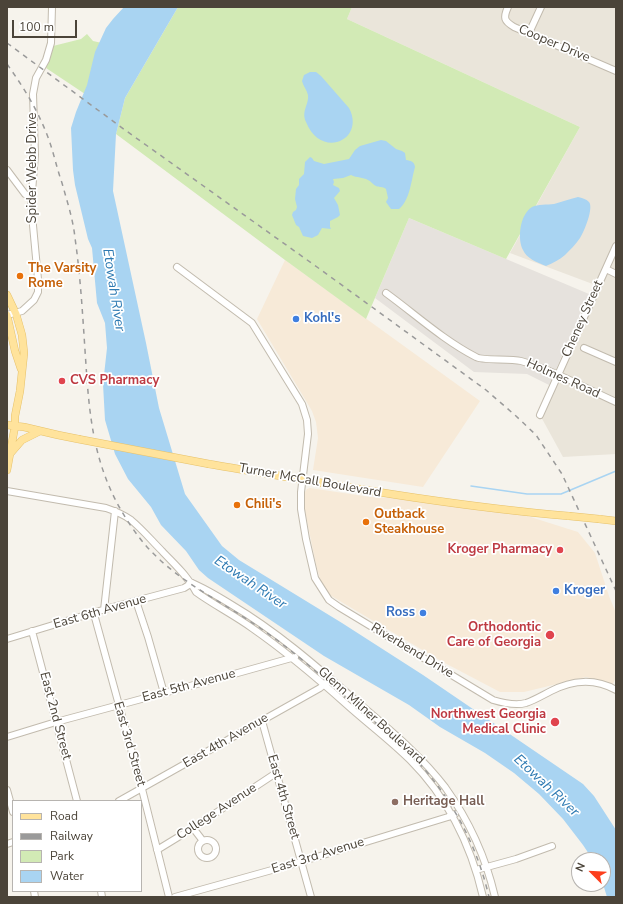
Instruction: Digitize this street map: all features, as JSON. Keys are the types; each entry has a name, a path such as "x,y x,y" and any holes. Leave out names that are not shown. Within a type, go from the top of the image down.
{"main road":[{"path":"7,296 16,314 22,335 24,352 20,391 15,416 15,426 7,470"},
{"path":"7,315 15,351 22,370"},
{"name":"Turner McCall Boulevard","path":"7,425 24,427 209,464 356,490 429,500 616,521"},
{"path":"9,455 22,440 40,431"}],"street":[{"name":"Spider Webb Drive","path":"7,315 16,314 29,306 38,292 31,197 35,156 32,94 36,78 46,60 51,43 52,7"},
{"name":"Cooper Drive","path":"508,7 505,14 505,20 507,23 529,34 616,70"},
{"path":"529,34 541,7"},
{"path":"7,170 26,194 31,197"},
{"name":"Cheney Street","path":"540,415 616,246"},
{"name":"Riverbend Drive","path":"177,267 252,323 302,404 307,420 308,434 302,480 302,518 310,561 315,578 319,587 329,600 492,700 514,704 526,703 565,685 582,682 601,683 616,690"},
{"path":"606,269 616,274"},
{"name":"Holmes Road","path":"386,293 451,342 477,358 519,360 553,372 616,402"},
{"path":"584,348 616,362"},
{"path":"7,491 115,511 104,610"},
{"name":"Glenn Milner Boulevard","path":"115,511 132,521 192,584 196,592 252,628 292,658 324,684 410,761 435,790 452,816 471,854 483,897"},
{"name":"Glenn Milner Boulevard","path":"192,584 204,588 266,626 331,679 415,753 445,788 476,841 486,868 494,897"},
{"name":"East 6th Avenue","path":"7,639 184,588 192,584"},
{"path":"136,601 164,693"},
{"name":"East 3rd Street","path":"94,614 142,789 169,897"},
{"name":"East 2nd Street","path":"32,631 77,800"},
{"name":"East 5th Avenue","path":"7,737 56,722 292,658 301,654"},
{"name":"East 4th Avenue","path":"121,800 262,721 331,679"},
{"name":"East 4th Street","path":"262,721 311,897"},
{"name":"College Avenue","path":"158,850 276,773"},
{"path":"7,790 12,808"},
{"name":"East 3rd Avenue","path":"175,897 452,816 460,812"},
{"path":"193,828 203,841"},
{"path":"476,870 552,846"}],"shaded area":[{"path":"352,7 616,7 616,454 563,457 540,415 598,286 510,253 580,127 347,19"},
{"path":"409,218 589,294 549,385 527,374 474,372 375,298"},
{"path":"285,260 480,401 423,487 313,470 318,438 316,422 312,411 257,319"},
{"path":"310,488 370,497 429,500 502,508 578,532 595,553 616,613 616,677 613,684 586,677 524,692 500,692 441,661 328,594 321,582 316,565 305,511 305,492"}],"green space":[{"path":"178,7 352,7 347,19 580,127 506,259 409,218 366,319 116,134 125,98"},
{"path":"87,34 93,41 102,43 85,94 46,68 53,46 81,39"}],"water":[{"name":"Etowah River","path":"124,7 178,7 125,98 116,134 113,191 159,408 185,494 222,546 239,560 423,675 583,784 594,796 616,830 616,897 607,897 605,892 611,892 611,852 588,852 563,819 539,794 514,773 485,753 440,727 409,705 324,656 208,578 199,570 186,551 161,525 151,507 128,479 115,454 105,420 103,384 107,348 105,323 97,303 92,248 88,239 75,185 71,128 87,85 95,52 106,28"},
{"path":"310,72 316,72 321,76 349,108 353,119 352,129 347,137 340,141 331,143 321,140 313,134 306,122 304,115 308,95 302,81 304,75"},
{"path":"381,140 386,141 396,149 405,153 406,160 415,165 410,190 403,205 399,209 391,209 386,202 388,198 386,189 377,187 366,179 351,175 333,179 333,185 339,188 340,191 334,198 338,205 340,215 330,221 331,229 322,228 318,235 312,238 303,236 292,215 297,207 295,199 296,189 299,185 299,179 304,174 305,162 310,157 314,161 324,164 349,159 355,150 360,146"},
{"path":"578,197 589,202 590,209 586,226 577,242 563,257 546,266 529,258 523,250 520,240 522,221 528,210 534,206 554,204"}],"waterway":[{"path":"471,486 527,494 561,494 616,471"}],"railway":[{"path":"7,43 125,130 486,390 516,416 536,435 562,474 616,591"},
{"path":"7,64 31,100 41,120 49,140 70,210 79,270 88,388 93,430 103,470 121,509 133,529 146,546 160,560 192,584 283,644 388,734 417,761 437,785 465,830 479,863 489,897"}],"place":[{"name":"The Varsity Rome","path":"20,276"},
{"name":"Kohl's","path":"296,319"},
{"name":"CVS Pharmacy","path":"62,381"},
{"name":"Chili's","path":"237,505"},
{"name":"Outback Steakhouse","path":"366,522"},
{"name":"Kroger Pharmacy","path":"560,550"},
{"name":"Kroger","path":"556,591"},
{"name":"Ross","path":"423,613"},
{"name":"Orthodontic Care of Georgia","path":"550,635"},
{"name":"Northwest Georgia Medical Clinic","path":"555,722"},
{"name":"Heritage Hall","path":"395,802"}]}
